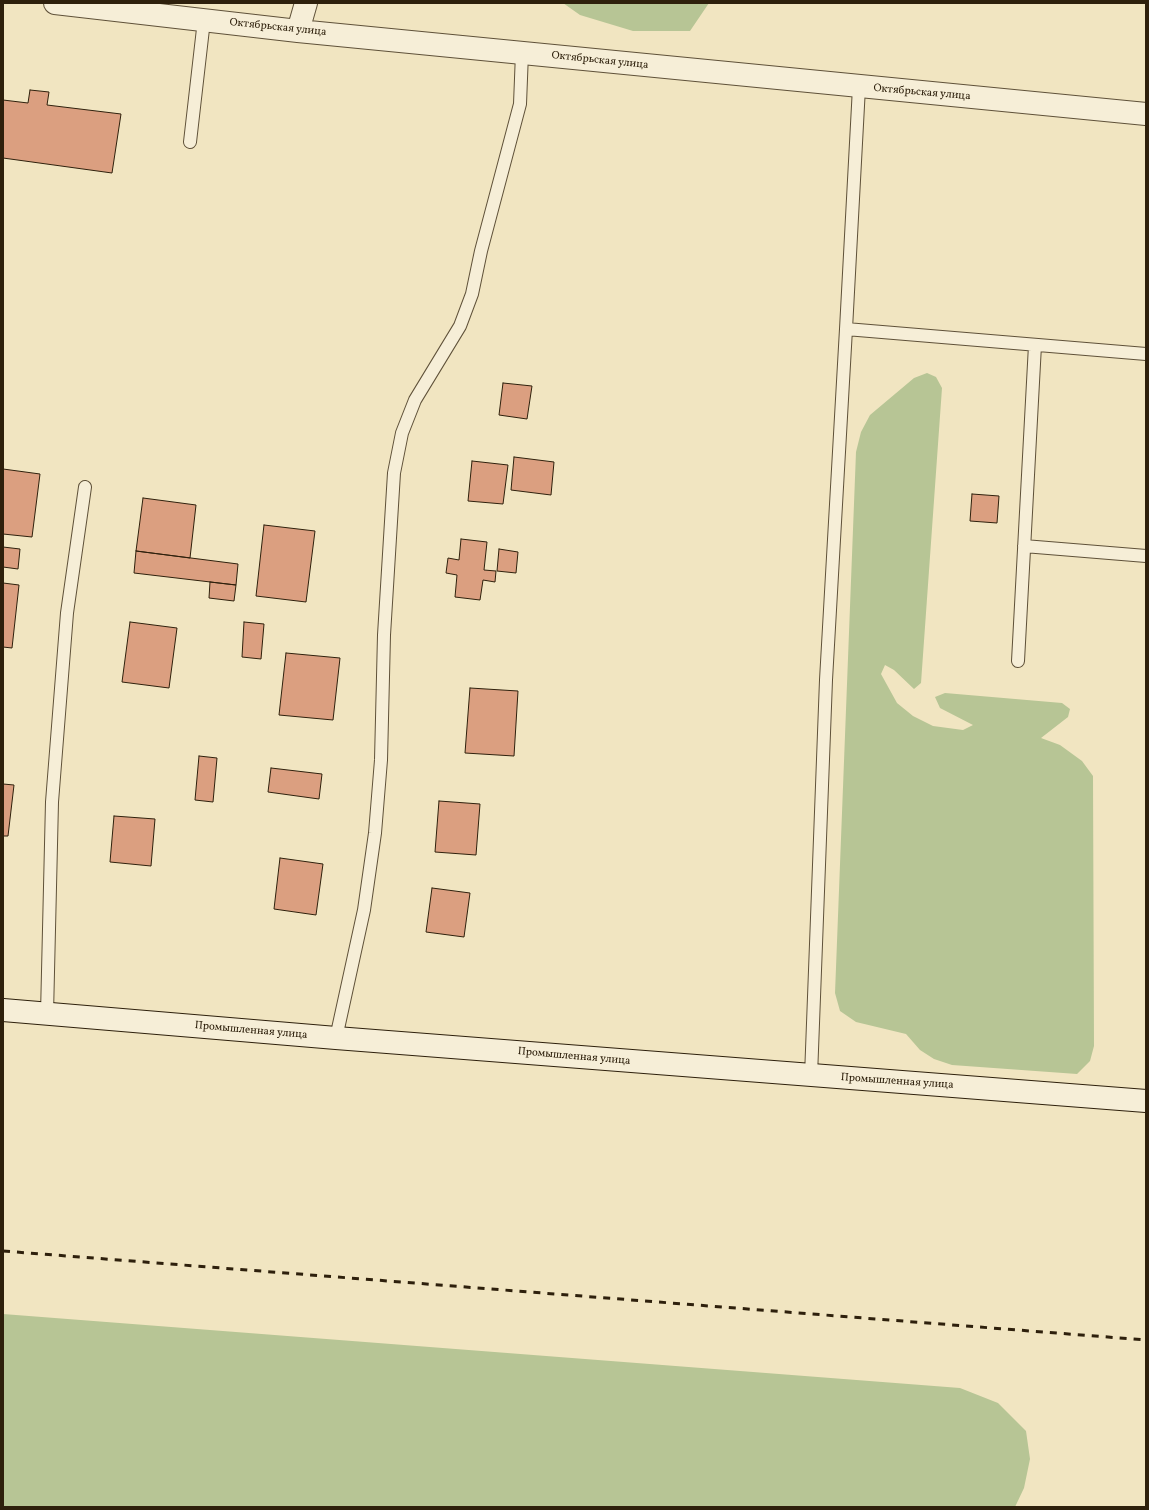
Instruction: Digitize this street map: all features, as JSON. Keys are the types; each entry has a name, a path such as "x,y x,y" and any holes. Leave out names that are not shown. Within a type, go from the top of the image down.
{"street":[{"name":"Октябрьская улица","path":"55,3 298,31 1146,114"},
{"path":"298,31 306,3"},
{"name":"Промышленная улица","path":"3,1010 811,1076 1146,1101"}],"lane":[{"path":"190,142 204,20"},
{"path":"336,1038 364,910 375,833 381,760 384,635 394,473 402,433 415,400 460,326 472,294 520,104 522,53"},
{"path":"811,1076 826,680 859,87"},
{"path":"846,329 1146,354"},
{"path":"1018,661 1035,345"},
{"path":"47,1014 52,802 67,613 85,487"},
{"path":"1024,546 1146,556"}],"green space":[{"path":"563,3 709,3 690,31 633,31 580,15"},
{"path":"927,373 936,377 942,388 921,683 914,689 894,670 885,665 881,674 897,703 913,716 933,726 963,730 973,725 940,708 935,697 945,693 1062,703 1070,709 1068,717 1041,738 1060,745 1082,761 1093,776 1094,1046 1090,1061 1077,1074 952,1065 934,1059 920,1050 906,1034 856,1022 840,1011 835,993 856,452 861,432 870,415 914,378"},
{"path":"3,1314 960,1388 998,1403 1026,1431 1030,1459 1024,1488 1015,1507 3,1507"}],"building":[{"path":"30,90 49,92 47,105 121,114 112,173 3,158 3,100 28,103"},
{"path":"503,383 532,386 527,419 499,415"},
{"path":"514,457 554,462 551,495 511,490"},
{"path":"472,461 508,465 503,504 468,501"},
{"path":"3,469 40,474 32,537 3,534"},
{"path":"972,494 999,496 997,523 970,521"},
{"path":"143,498 196,505 190,558 136,551"},
{"path":"264,525 315,531 306,602 256,596"},
{"path":"461,539 487,542 484,570 496,571 495,582 483,580 480,600 455,597 457,575 446,573 448,558 459,560"},
{"path":"3,547 20,549 18,569 3,567"},
{"path":"499,549 518,552 516,573 497,571"},
{"path":"136,551 238,564 236,585 134,573"},
{"path":"210,582 236,585 234,601 209,598"},
{"path":"3,583 19,585 12,648 3,647"},
{"path":"130,622 177,628 169,688 122,682"},
{"path":"244,622 264,624 261,659 242,657"},
{"path":"286,653 340,658 333,720 279,715"},
{"path":"470,688 518,691 514,756 465,753"},
{"path":"199,756 217,758 213,802 195,800"},
{"path":"271,768 322,774 319,799 268,792"},
{"path":"3,784 14,785 8,836 3,836"},
{"path":"439,801 480,804 476,855 435,852"},
{"path":"114,816 155,819 151,866 110,862"},
{"path":"280,858 323,864 316,915 274,909"},
{"path":"432,888 470,893 464,937 426,932"}],"railway":[{"path":"3,1251 1146,1340"}]}
